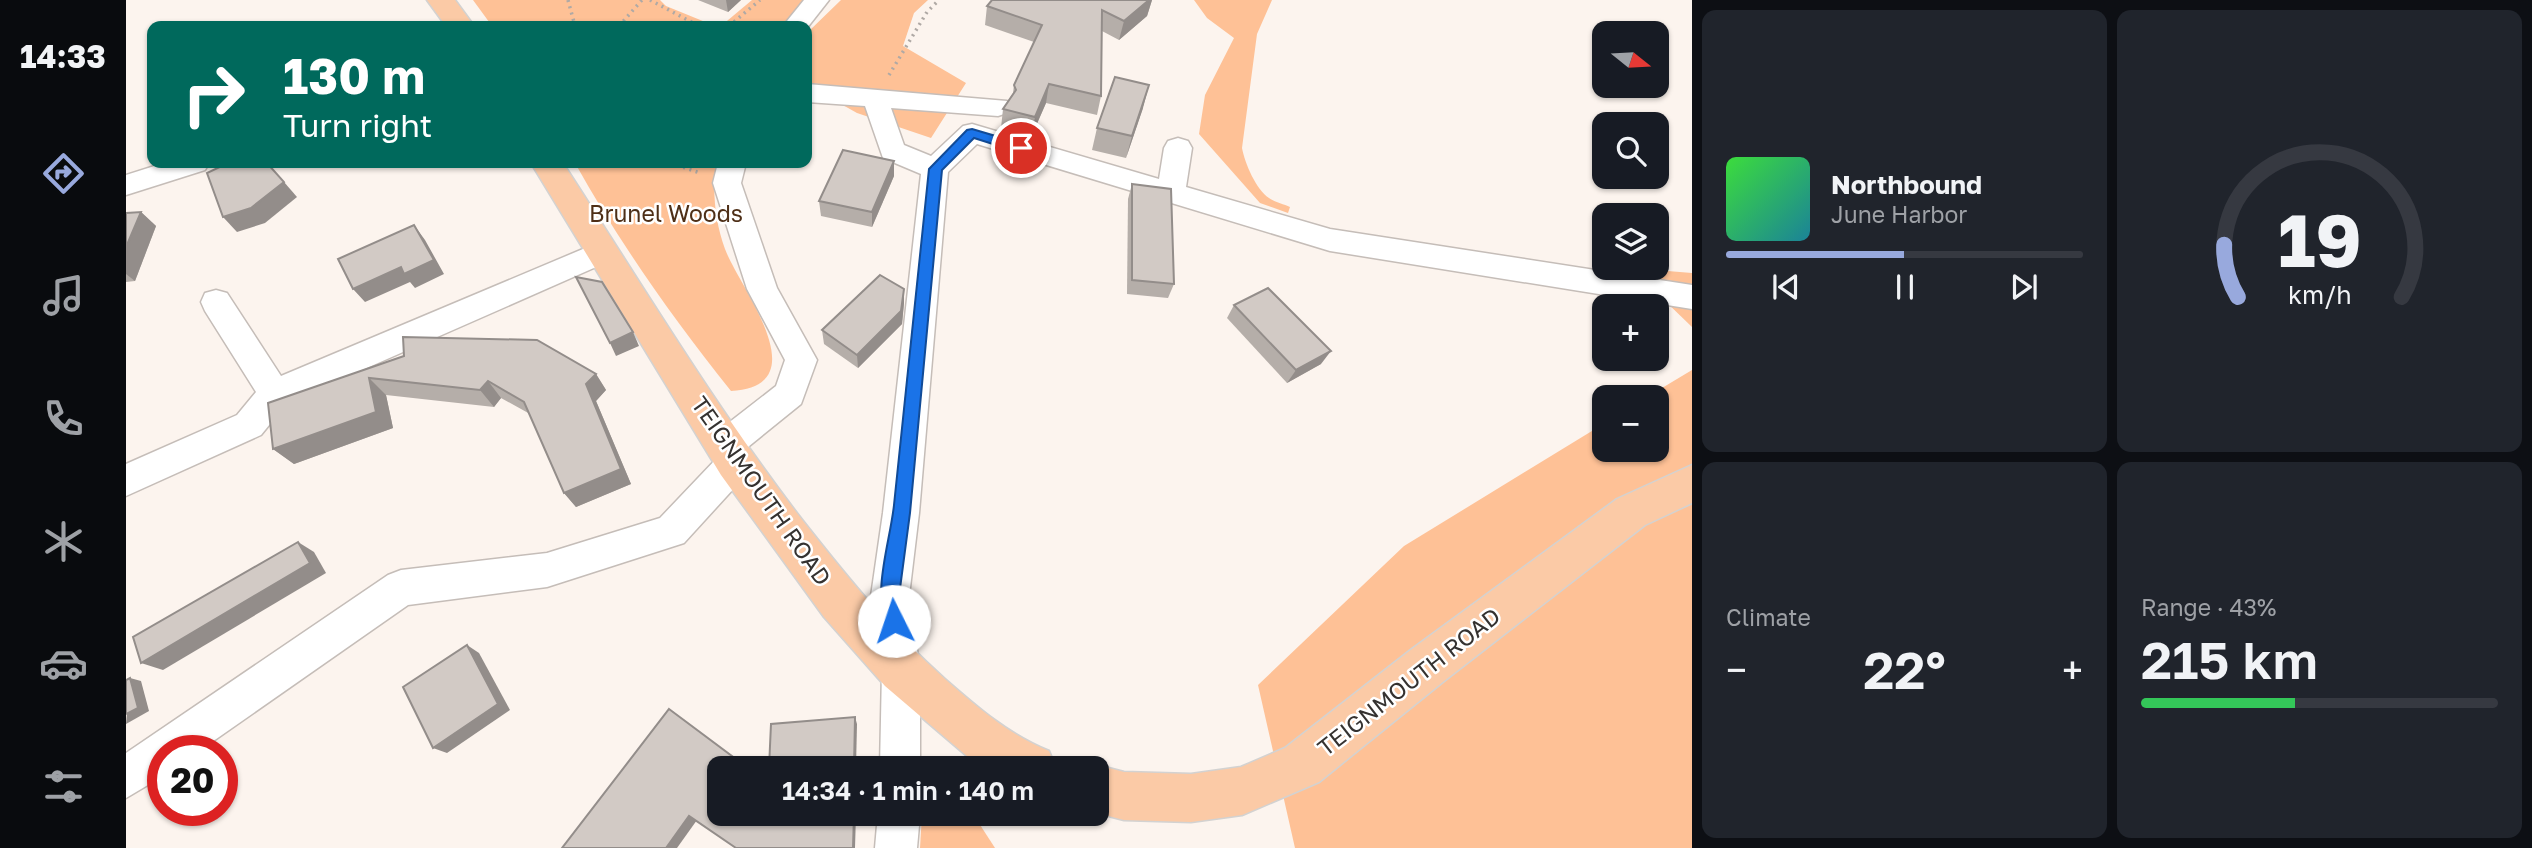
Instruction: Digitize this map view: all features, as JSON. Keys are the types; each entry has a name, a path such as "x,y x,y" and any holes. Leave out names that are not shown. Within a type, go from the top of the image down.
{"main road":[{"path":"441,0 456,21"},
{"name":"TEIGNMOUTH ROAD","path":"550,168 730,454 839,602 901,670 1004,756"},
{"name":"TEIGNMOUTH ROAD","path":"1109,792 1124,796 1191,798 1242,790 1302,765 1438,657 1631,512 1692,483"}],"street":[{"path":"799,21 817,0"},
{"path":"812,93 998,107"},
{"path":"875,98 893,151 935,169"},
{"path":"900,756 901,670 890,596 901,513 935,169 972,133 1329,240 1692,297"},
{"path":"1171,192 1178,148"},
{"path":"126,185 179,168"},
{"path":"186,735 401,588 547,570 671,531 730,454 789,394 802,360 762,289 727,183 731,168"},
{"path":"126,480 249,425 275,393 602,252"},
{"path":"216,302 275,393"},
{"path":"126,777 147,762"},
{"path":"896,848 898,826"}],"path":[{"path":"568,0 574,21"},
{"path":"623,21 642,0"},
{"path":"650,0 690,21"},
{"path":"735,21 760,0"},
{"path":"875,98 927,12 939,0"}],"green space":[{"path":"473,0 660,0 666,6 703,21 488,21"},
{"path":"752,0 807,0 790,21 727,21"},
{"path":"841,0 928,0 914,13 903,46 966,83 931,138 857,113 812,88 812,28"},
{"path":"1194,0 1272,0 1257,34 1242,148 1248,168 1260,189 1269,198 1290,207 1288,213 1260,203 1199,134 1205,95 1234,38 1207,18"},
{"name":"Brunel Woods","path":"578,168 716,168 715,206 725,249 757,309 767,332 772,354 770,372 757,385 731,391 688,336 610,223"},
{"path":"1669,271 1692,273 1692,327 1669,305 1669,294 1658,294 1643,280 1669,280"},
{"path":"1692,370 1692,848 1295,848 1258,685 1404,546 1592,431 1592,462 1669,462 1667,385"},
{"path":"921,826 981,826 995,848 920,848"}],"building":[{"path":"992,0 1149,0 1124,21 1102,10 1101,96 1049,84 1035,117 1003,109 1016,90 1014,85 1042,25 987,6"},
{"path":"1115,77 1149,85 1132,136 1097,128"},
{"path":"843,150 894,161 872,212 819,201"},
{"path":"218,168 271,168 284,182 251,208 223,217 207,173"},
{"path":"1132,184 1171,189 1174,284 1132,280"},
{"path":"141,212 126,247 126,213"},
{"path":"414,225 434,260 404,274 401,267 353,289 338,259"},
{"path":"880,275 904,289 901,311 857,355 822,330"},
{"path":"576,277 602,282 633,332 610,343"},
{"path":"1268,288 1331,351 1296,370 1234,305"},
{"path":"403,337 537,340 596,374 586,384 621,469 564,493 524,402 488,381 480,390 369,378 376,412 273,449 268,403 404,356"},
{"path":"298,542 310,563 141,663 133,637"},
{"path":"467,645 498,704 433,748 403,687"},
{"path":"130,678 138,708 126,714 126,680"},
{"path":"669,709 732,756 707,756 707,826 854,826 853,848 736,848 689,816 666,848 562,848"},
{"path":"855,717 854,756 770,756 771,724"}],"route":[{"path":"894,621 890,596 901,513 935,169 972,133 1021,148"}]}
